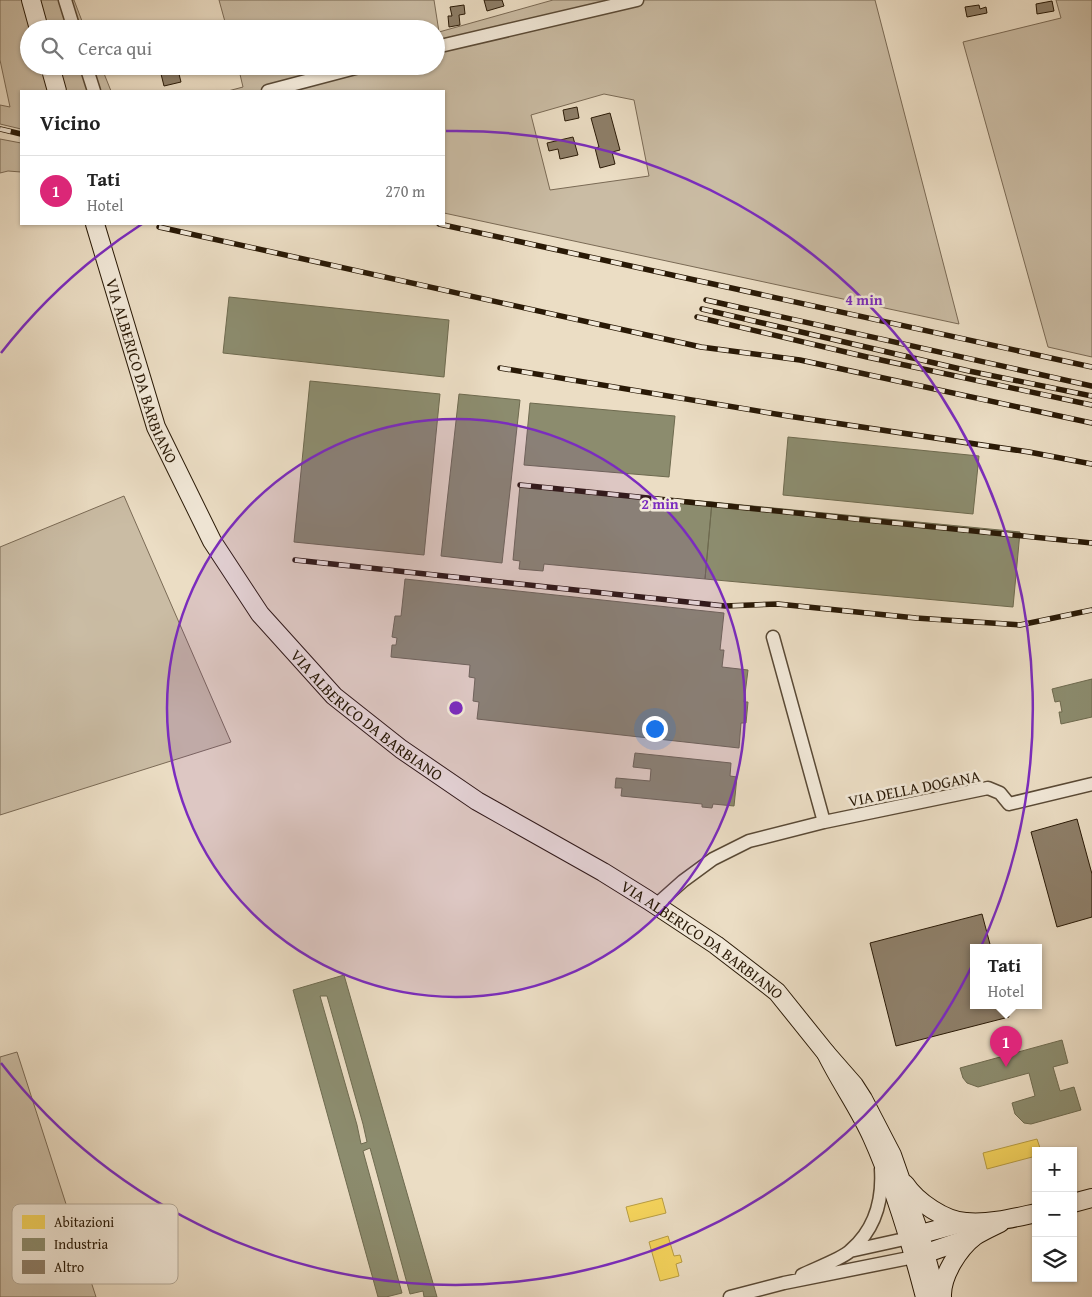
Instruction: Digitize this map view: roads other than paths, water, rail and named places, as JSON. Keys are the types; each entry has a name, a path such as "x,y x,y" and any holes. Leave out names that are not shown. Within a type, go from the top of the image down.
{"main road":[{"path":"31,0 37,20"},
{"path":"52,75 56,90"},
{"name":"VIA ALBERICO DA BARBIANO","path":"95,225 156,427 212,541 260,614 334,696 401,749 477,801 603,872 656,905 716,945 777,992 854,1085 892,1155 917,1245 925,1297"},
{"name":"VIA ALBERICO DA BARBIANO","path":"826,1053 871,1136 937,1297"},
{"path":"899,1175 907,1187 922,1202 970,1230"},
{"path":"1077,1202 1092,1198"},
{"path":"917,1245 1032,1214"},
{"path":"942,1297 946,1275 970,1230"}],"street":[{"path":"64,0 71,20"},
{"path":"445,45 637,0"},
{"path":"89,75 94,90"},
{"path":"272,90 329,75"},
{"path":"773,637 824,822"},
{"name":"VIA DELLA DOGANA","path":"656,905 683,881 713,859 749,841 824,822 988,788 1000,793 1009,804 1092,784"},
{"path":"850,1251 870,1227 878,1209 882,1186 877,1151"},
{"path":"784,1283 850,1251 917,1245"},
{"path":"730,1297 917,1245"}],"railway":[{"path":"0,129 20,134"},
{"path":"444,225 1092,367"},
{"path":"159,227 701,347 800,360 1092,423"},
{"path":"706,300 1092,386"},
{"path":"702,309 969,371 1092,396"},
{"path":"697,317 867,357 1092,405"},
{"path":"500,368 788,416 1029,452 1092,464"},
{"path":"520,485 1092,543"},
{"path":"295,560 725,606 778,604 916,618 1020,625 1092,610"}],"place":[{"name":"Tati","path":"1006,1067"}]}
